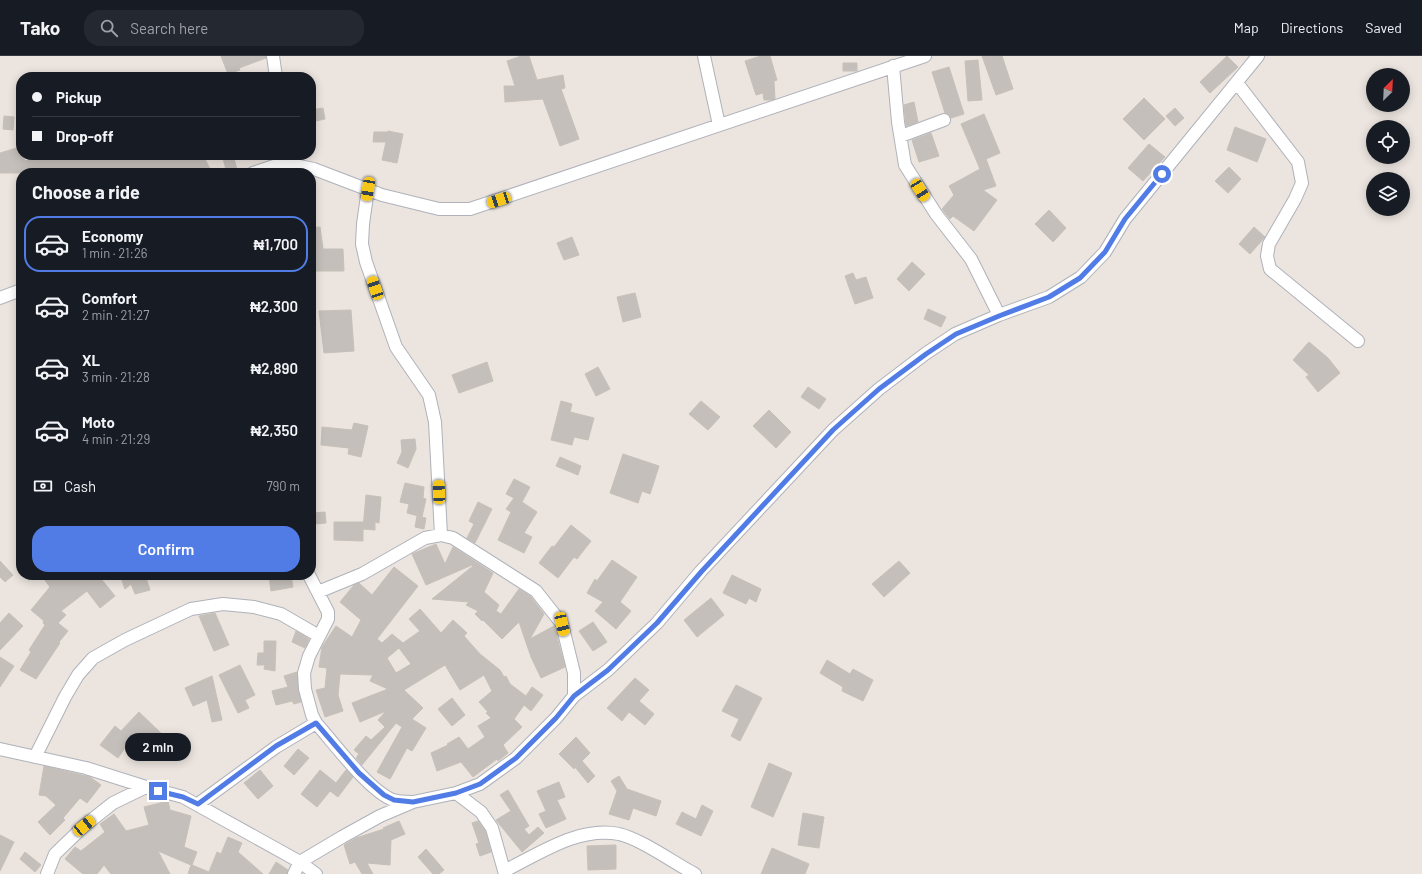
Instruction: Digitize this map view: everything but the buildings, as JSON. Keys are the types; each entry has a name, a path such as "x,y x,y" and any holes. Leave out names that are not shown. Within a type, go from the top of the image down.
{"street":[{"path":"273,56 275,72"},
{"path":"704,56 720,125"},
{"path":"316,170 382,195 439,209 470,209 925,56"},
{"path":"294,874 300,862 380,816 413,802 456,793 480,784 516,758 556,718 574,696 608,670 657,623 702,571 833,430 873,394 926,354 956,334 1049,297 1080,278 1105,252 1125,219 1258,56"},
{"path":"893,66 900,136 905,165 936,214 971,259 999,316"},
{"path":"1237,82 1298,162 1302,183 1295,199 1269,244 1266,256 1270,269 1358,341"},
{"path":"900,136 944,120"},
{"path":"268,168 288,160 311,168"},
{"path":"368,189 362,244 366,262 396,347 429,395 435,422 441,535"},
{"path":"0,298 16,292"},
{"path":"318,592 362,574 425,538 441,535 452,538 536,591 562,624 574,673 574,696"},
{"path":"312,580 328,612 328,620 309,656 304,673 304,689 316,723 359,773 384,795 394,800 413,802"},
{"path":"35,757 65,697 78,675 93,658 125,640 191,609 223,604 254,607 281,614 319,636"},
{"path":"198,804 276,746 316,723"},
{"path":"0,749 86,768 183,797 300,862 316,874"},
{"path":"47,874 55,854 84,826 113,803 146,787"},
{"path":"456,793 481,812 492,828 504,873 565,840 594,833 619,834 638,841 695,874"}],"route":[{"path":"158,791 183,797 198,804 276,746 316,723 359,773 384,795 394,800 413,802 456,793 480,784 516,758 556,718 574,696 608,670 657,623 702,571 833,430 879,389 956,334 1049,297 1080,278 1105,252 1125,219 1162,174"}]}
